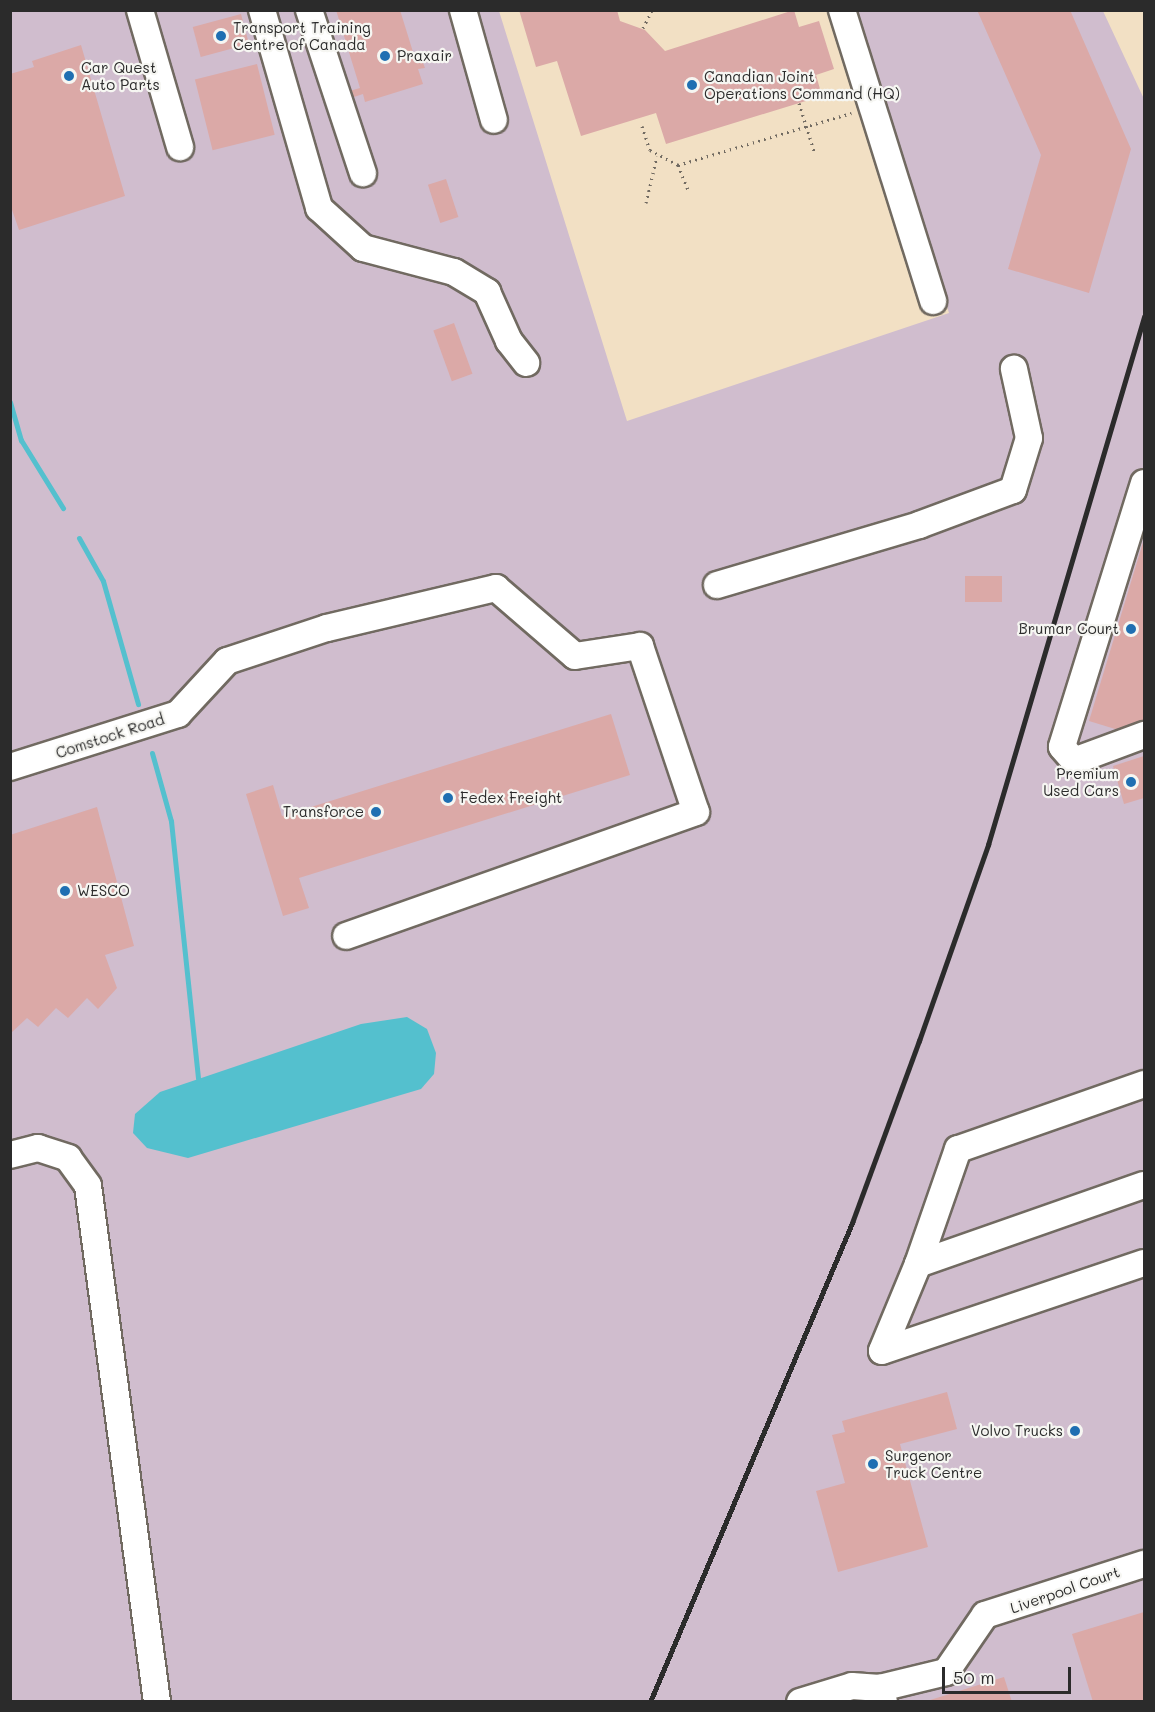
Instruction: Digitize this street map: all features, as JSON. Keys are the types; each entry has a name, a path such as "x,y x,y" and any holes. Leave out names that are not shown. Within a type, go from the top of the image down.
{"street":[{"path":"140,10 180,147"},
{"path":"262,10 319,208 363,248 454,272 487,292 509,341 526,363"},
{"path":"309,10 363,173"},
{"path":"464,10 495,120"},
{"path":"842,10 933,301"},
{"path":"717,585 919,525 1013,490 1029,438 1014,369"},
{"path":"1144,483 1062,747 1074,761 1144,735"},
{"name":"Comstock Road","path":"10,767 178,714 227,661 327,628 496,588 575,656 640,646 696,812 346,936"},
{"path":"1144,1084 958,1149 918,1264 882,1351 1144,1263"},
{"path":"10,1155 38,1148 68,1158 88,1186 157,1701"},
{"path":"918,1264 1144,1185"},
{"name":"Liverpool Court","path":"882,1695 946,1672 985,1615 1144,1564"},
{"path":"800,1701 852,1686 882,1695"}],"path":[{"path":"643,28 652,10"},
{"path":"799,103 814,151"},
{"path":"657,156 678,165 851,114 855,107"},
{"path":"642,126 657,156 646,203"},
{"path":"678,165 688,190"}],"shaded area":[{"path":"11,11 499,11 627,421 949,313 856,11 1103,11 1144,99 1144,1701 11,1702"}],"water":[{"path":"407,1017 427,1029 436,1053 434,1074 421,1089 188,1158 147,1148 133,1133 135,1114 160,1092 361,1024"}],"building":[{"name":"Praxair","path":"336,10 400,10 413,52 422,60 425,68 418,69 423,84 365,102 363,94 348,99 346,92 360,88"},
{"name":"Canadian Joint Operations Command (HQ)","path":"519,10 617,10 620,21 645,30 665,51 794,10 799,27 819,21 834,69 816,75 822,96 666,144 656,113 581,136 557,61 536,67"},
{"path":"977,10 1070,10 1131,149 1089,293 1008,269 1041,155"},
{"name":"Transport Training Centre of Canada","path":"241,14 249,44 201,57 193,27"},
{"path":"81,45 125,196 19,230 10,204 10,74 34,67 32,61"},
{"path":"257,64 275,135 213,150 195,79"},
{"path":"446,179 458,217 440,223 428,185"},
{"path":"454,323 472,374 452,381 433,331"},
{"name":"Brumar Court","path":"1144,539 1144,725 1125,732 1089,721"},
{"path":"965,576 1002,576 1002,602 965,602"},
{"path":"611,714 630,775 299,878 309,908 283,916 246,794 273,785 282,816"},
{"name":"Premium Used Cars","path":"1144,756 1144,798 1124,804 1113,766"},
{"name":"WESCO","path":"97,807 134,946 105,955 117,988 98,1009 87,998 68,1018 56,1008 38,1027 27,1018 10,1034 10,835"},
{"name":"Surgenor Truck Centre","path":"947,1392 957,1429 900,1444 928,1547 838,1572 816,1491 845,1483 832,1435 845,1432 842,1421"},
{"path":"1144,1612 1144,1702 1093,1702 1072,1634"},
{"path":"1004,1677 1012,1702 927,1702 927,1701"}],"waterway":[{"path":"10,402 21,440 63,508"},
{"path":"79,538 103,581 138,704"},
{"path":"152,753 171,821 198,1079"}],"railway":[{"path":"650,1702 852,1223 919,1041 988,845 1144,317"}],"place":[{"name":"Transport Training Centre of Canada","path":"221,36"},
{"name":"Praxair","path":"385,56"},
{"name":"Car Quest Auto Parts","path":"69,76"},
{"name":"Canadian Joint Operations Command (HQ)","path":"692,85"},
{"name":"Brumar Court","path":"1131,629"},
{"name":"Premium Used Cars","path":"1131,782"},
{"name":"Fedex Freight","path":"448,798"},
{"name":"Transforce","path":"376,812"},
{"name":"WESCO","path":"65,891"},
{"name":"Volvo Trucks","path":"1075,1431"},
{"name":"Surgenor Truck Centre","path":"873,1464"}]}
